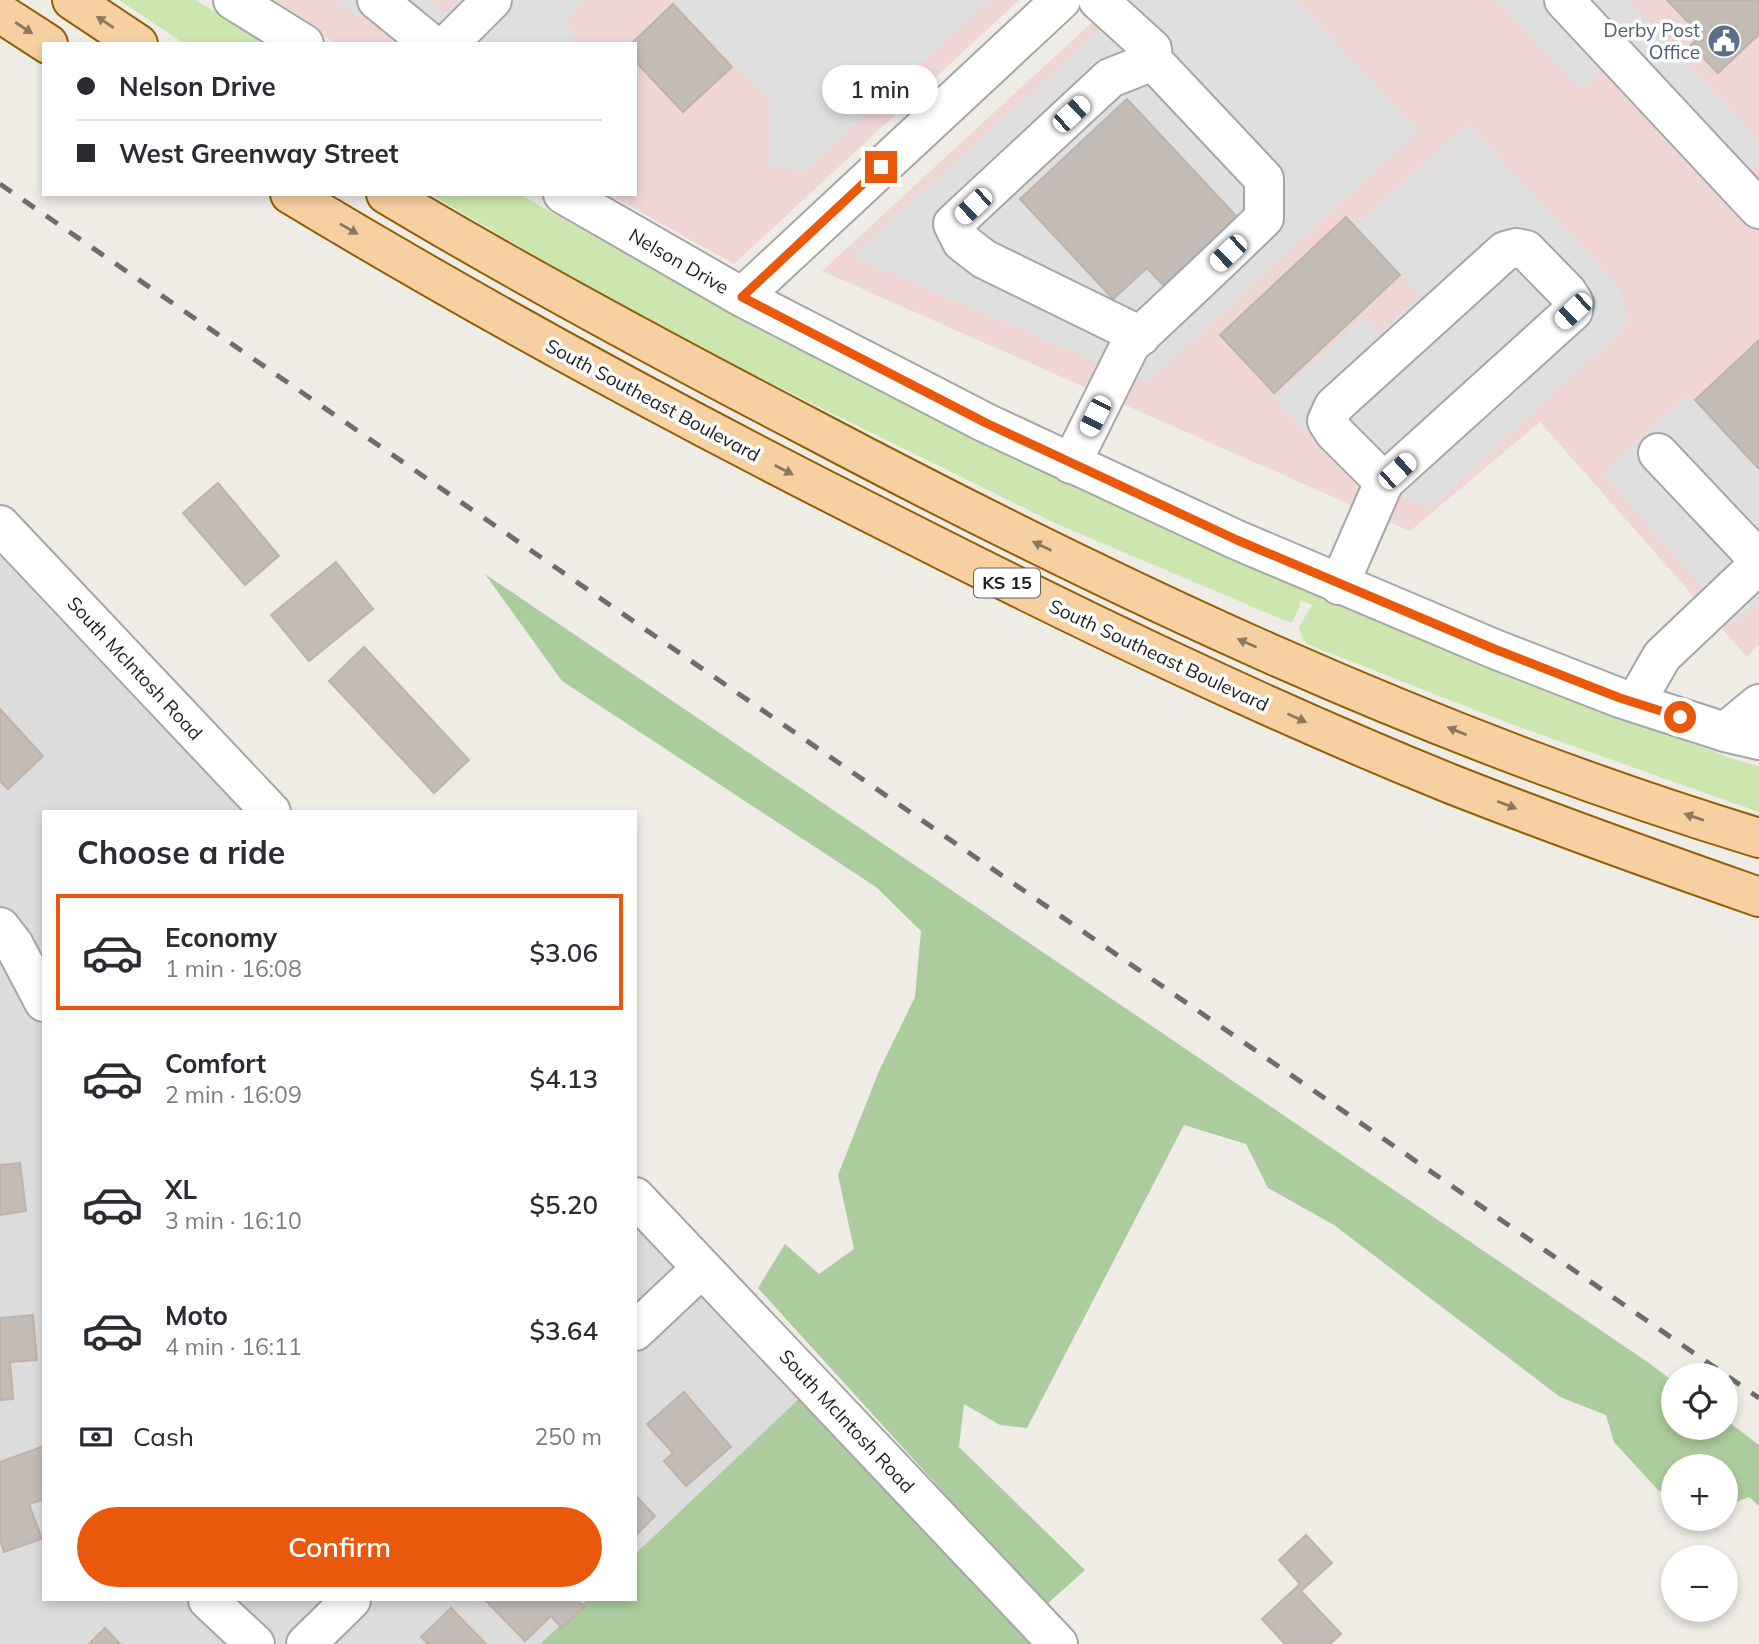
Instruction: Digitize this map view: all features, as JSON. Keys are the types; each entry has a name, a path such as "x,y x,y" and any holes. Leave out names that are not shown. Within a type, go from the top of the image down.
{"main road":[{"path":"72,0 135,42"},
{"path":"0,13 44,42"},
{"name":"South Southeast Boulevard","path":"293,196 467,298 618,382 767,462 1048,604 1182,667 1450,783 1588,837 1759,897"},
{"name":"KS 15","path":"390,196 674,357 915,484 1170,610 1349,688 1531,760 1759,838"}],"street":[{"path":"233,0 301,42"},
{"path":"377,0 429,42"},
{"path":"450,42 492,0"},
{"path":"742,297 1061,0"},
{"path":"1071,464 1130,345 1264,218 1264,179 1153,61 1152,49 1098,0"},
{"path":"1564,0 1759,209"},
{"path":"1140,336 984,259 962,242 953,224 1110,78 1153,61"},
{"name":"Nelson Drive","path":"566,196 742,297 1071,464 1339,584 1492,648 1635,703 1742,736"},
{"path":"1339,584 1384,482 1573,311 1574,303 1567,292 1526,250 1516,248 1505,251 1334,406 1327,421 1334,432 1384,482"},
{"path":"1635,703 1662,656 1759,562 1658,453"},
{"name":"South McIntosh Road","path":"0,525 269,810"},
{"path":"1742,736 1759,704"},
{"path":"0,928 14,946 42,998"},
{"name":"South McIntosh Road","path":"637,1199 1058,1644"},
{"path":"637,1329 702,1268"},
{"path":"209,1601 255,1644"},
{"path":"306,1644 350,1601"}],"shaded area":[{"path":"259,0 1019,0 734,264 612,196 637,196 637,42 334,42"},
{"path":"338,0 431,0 444,14 459,0 583,0 567,17 575,42 406,42 355,13"},
{"path":"670,0 989,0 806,171 770,167 770,101"},
{"path":"1116,0 1759,0 1759,645 1747,657 1540,422 1410,531 822,271"},
{"path":"1133,0 1295,0 1418,131 1146,383 852,256","holes":["1237,218 1164,286 1147,268"]},
{"path":"1497,0 1628,0 1759,140 1759,163 1723,195 1603,69 1580,89"},
{"path":"1467,124 1619,287 1624,300 1627,324 1431,508 1352,480 1273,397 1363,318 1379,334 1420,295 1355,227"},
{"path":"1689,394 1759,469 1759,601 1734,624 1603,473"},
{"path":"0,517 268,810 42,810 42,1601 586,1601 540,1644 0,1644"},
{"path":"637,1213 803,1395 637,1552"}],"green space":[{"path":"119,0 196,0 264,42 182,42"},
{"path":"433,196 523,196 771,336 1160,526 1316,596 1505,675 1759,766 1759,812 1511,724 1307,644 1299,627 1312,605 1300,600 1299,609 1291,623 1057,524 655,326"},
{"path":"485,574 1646,1361 1661,1372 1661,1440 1738,1440 1738,1429 1759,1445 1759,1506 1749,1497 1738,1501 1738,1454 1661,1454 1661,1492 1658,1490 1614,1442 1606,1415 1560,1397 1334,1225 1268,1188 1246,1144 1184,1125 1027,1428 1000,1425 964,1404 959,1447 1085,1570 1046,1605 758,1288 785,1244 819,1274 854,1249 838,1175 879,1071 915,997 921,931 876,887 562,681"},
{"path":"803,1395 1035,1644 540,1644 586,1601 637,1601 637,1552"}],"building":[{"name":"Derby Post Office","path":"1667,0 1759,0 1759,34 1718,73 1691,45 1701,36"},
{"path":"673,4 732,67 683,112 637,63 637,42 633,42"},
{"path":"1127,99 1238,218 1164,286 1147,268 1113,299 1020,199"},
{"path":"1346,217 1400,275 1274,393 1220,335"},
{"path":"1759,340 1759,469 1695,400"},
{"path":"218,483 279,556 245,585 183,513"},
{"path":"336,562 373,609 309,661 271,615"},
{"path":"364,647 469,760 434,793 329,681"},
{"path":"0,709 43,756 8,789 0,781"},
{"path":"20,1163 26,1211 0,1215 0,1165"},
{"path":"33,1315 37,1360 10,1362 13,1399 0,1400 0,1318"},
{"path":"684,1392 731,1447 686,1486 664,1461 673,1453 647,1424"},
{"path":"42,1447 42,1500 29,1504 42,1539 4,1552 0,1540 0,1462"},
{"path":"637,1497 655,1516 637,1534"},
{"path":"1306,1535 1332,1563 1301,1591 1341,1634 1330,1644 1285,1644 1262,1619 1300,1584 1279,1560"},
{"path":"486,1601 578,1601 584,1607 562,1628 551,1616 525,1641"},
{"path":"451,1608 486,1644 428,1644 421,1637"},
{"path":"105,1628 120,1644 89,1644"}],"railway":[{"path":"0,184 1759,1398"}],"place":[{"name":"Derby Post Office","path":"1724,41"}],"route":[{"path":"881,167 742,297 986,423 1237,540 1492,648 1620,698 1680,717"}]}
